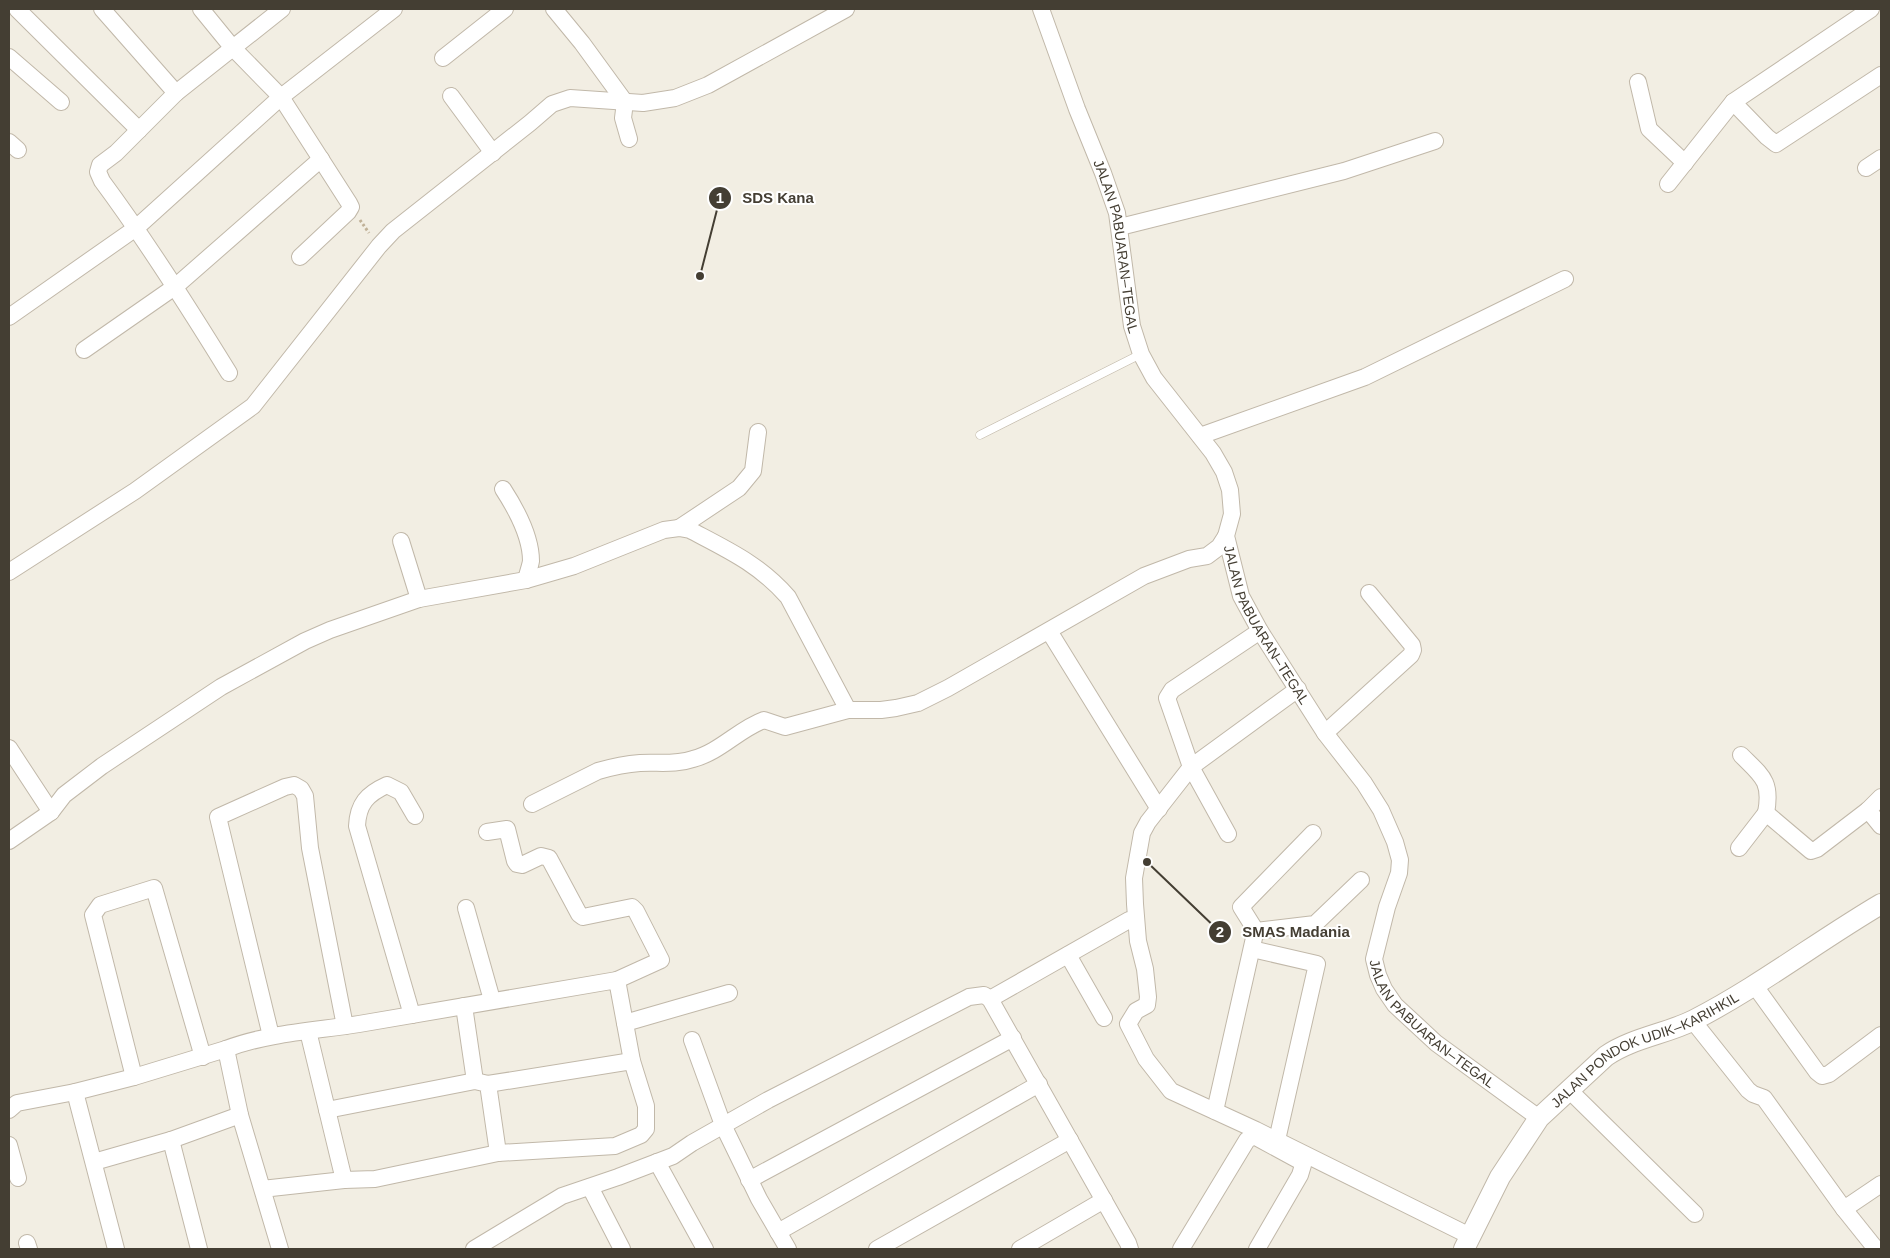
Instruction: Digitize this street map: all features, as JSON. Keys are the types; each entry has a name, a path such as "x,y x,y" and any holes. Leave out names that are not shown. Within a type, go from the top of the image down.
{"street":[{"path":"18,9 138,130"},
{"path":"102,9 176,93"},
{"path":"201,9 232,48 281,97 351,207 300,258"},
{"path":"229,374 176,286 102,181 98,172 100,165 116,153 176,93 282,9"},
{"path":"9,317 136,228 281,97 394,9"},
{"path":"443,58 505,9"},
{"path":"554,9 582,43 625,102 623,118 629,139"},
{"path":"9,572 135,492 253,406 378,246 407,218 493,153 552,104 570,98 625,102 657,101 676,98 708,86 846,9"},
{"name":"JALAN PABUARAN–TEGAL","path":"1041,9 1103,172 1120,227 1132,326 1141,354 1154,378 1200,436 1224,472 1230,490 1232,514 1226,536 1241,596 1260,631 1325,733 1364,783 1380,810 1400,860 1399,873 1387,907 1374,959 1384,989 1395,1005 1436,1043 1539,1118"},
{"path":"1668,184 1733,102 1870,9"},
{"path":"9,57 60,102"},
{"path":"1733,102 1766,137 1776,144 1881,74"},
{"path":"1638,82 1649,129 1685,163"},
{"path":"451,96 493,153"},
{"path":"1120,227 1344,171 1434,141"},
{"path":"84,350 176,286 321,158"},
{"path":"1866,168 1881,158"},
{"path":"1200,436 1365,377 1565,279"},
{"path":"679,528 739,488 752,471 758,432"},
{"path":"503,489 522,522 528,543 531,562 526,580"},
{"path":"9,841 51,812 64,796 102,766 221,687 305,641 330,630 419,599 526,580 595,558 664,530 679,528 690,530 760,570 774,582 788,598 848,710"},
{"path":"532,804 604,769 639,763 693,760 705,755 764,720 785,727 848,710 881,710 918,703 948,688 1144,576 1189,559 1207,556 1219,547 1226,536"},
{"path":"401,541 419,599"},
{"path":"1325,733 1411,655 1413,650 1412,645 1369,593"},
{"path":"1049,631 1159,809"},
{"path":"1228,834 1192,768 1167,698 1172,690 1260,631"},
{"path":"1298,689 1192,768 1142,833 1134,878 1138,941 1148,997 1147,1005 1136,1011 1128,1024 1146,1059 1172,1091 1277,1140 1467,1242"},
{"path":"9,748 51,812"},
{"path":"1739,848 1766,813 1769,795 1767,785 1760,774 1741,755"},
{"path":"271,1036 218,817 285,786 294,785 301,789 305,796 310,848 345,1026"},
{"path":"412,1015 357,826 361,804 372,793 387,785 401,792 415,816"},
{"path":"1766,813 1811,851 1817,849 1868,810 1881,797"},
{"path":"1868,810 1881,826"},
{"path":"9,1110 17,1102 75,1092 134,1077 203,1057 247,1041 617,980 661,960 636,911 632,907 583,917 579,914 549,858 541,856 522,865 517,864 507,828 487,832"},
{"path":"1214,1111 1256,931 1241,907 1313,833"},
{"path":"1256,931 1315,924 1361,880"},
{"path":"134,1077 93,915 100,905 154,888 203,1057"},
{"name":"JALAN PONDOK UDIK–KARIHKIL","path":"1467,1242 1500,1177 1539,1118 1568,1089 1617,1048 1656,1036 1693,1021 1756,986 1881,904"},
{"path":"466,908 492,1000"},
{"path":"990,998 1129,920"},
{"path":"1252,949 1317,964 1277,1140"},
{"path":"1068,955 1104,1018"},
{"path":"262,1189 344,1180 374,1179 498,1153 615,1146 641,1135 646,1129 646,1106 632,1061 617,980"},
{"path":"1756,986 1817,1072 1822,1076 1830,1074 1881,1035"},
{"path":"625,1023 729,993"},
{"path":"474,1249 562,1196 673,1156 768,1100 969,997 984,995 990,998 1130,1249"},
{"path":"464,1006 498,1153"},
{"path":"1693,1021 1748,1090 1764,1098 1844,1209 1876,1249"},
{"path":"308,1031 344,1180"},
{"path":"749,1180 1012,1038"},
{"path":"692,1040 723,1125 749,1180 788,1249"},
{"path":"226,1049 240,1115 280,1249"},
{"path":"327,1110 482,1083 632,1061"},
{"path":"778,1232 1039,1084"},
{"path":"1568,1089 1695,1214"},
{"path":"75,1092 116,1249"},
{"path":"94,1162 171,1140 240,1115"},
{"path":"1181,1249 1247,1140 1254,1136 1300,1161 1303,1165 1300,1175 1257,1249"},
{"path":"171,1140 199,1249"},
{"path":"877,1249 1070,1140"},
{"path":"9,1144 18,1178"},
{"path":"657,1162 705,1249"},
{"path":"1844,1209 1881,1184"},
{"path":"590,1187 620,1248"},
{"path":"1020,1249 1104,1200"}],"lane":[{"path":"980,435 1141,354"}],"path":[{"path":"351,207 378,246"}],"place":[{"name":"SDS Kana","path":"700,276"},
{"name":"SMAS Madania","path":"1147,862"}]}
